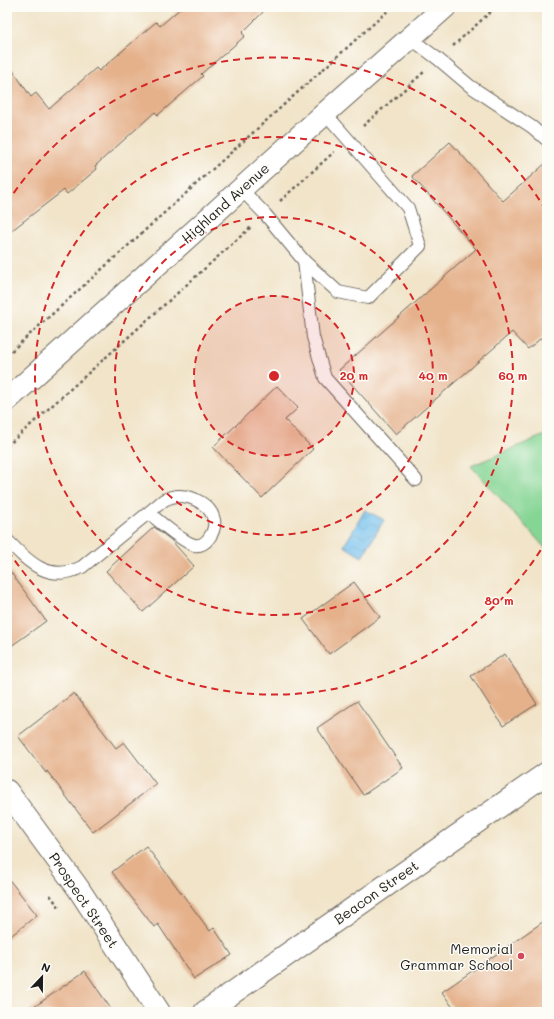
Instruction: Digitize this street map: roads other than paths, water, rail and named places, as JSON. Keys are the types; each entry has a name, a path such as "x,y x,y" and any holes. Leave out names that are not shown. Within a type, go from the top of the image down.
{"street":[{"name":"Highland Avenue","path":"7,400 325,113 445,7"},
{"name":"Beacon Street","path":"205,1012 547,773"},
{"name":"Prospect Street","path":"7,791 78,888 159,1012"}],"lane":[{"path":"410,38 470,86 532,127 547,140"},
{"path":"241,189 265,214 304,261 338,292 368,298 420,246 408,208 325,113"},
{"path":"304,261 313,337 325,378 416,480"},
{"path":"7,540 25,559 36,567 62,573 73,572 82,567 164,500 177,496 190,498 203,503 210,511 214,521 213,530 209,539 203,544 195,545 186,541 149,513"}],"water":[{"path":"365,510 384,520 362,557 344,546"}],"place":[{"name":"Memorial Grammar School","path":"521,956"}]}
